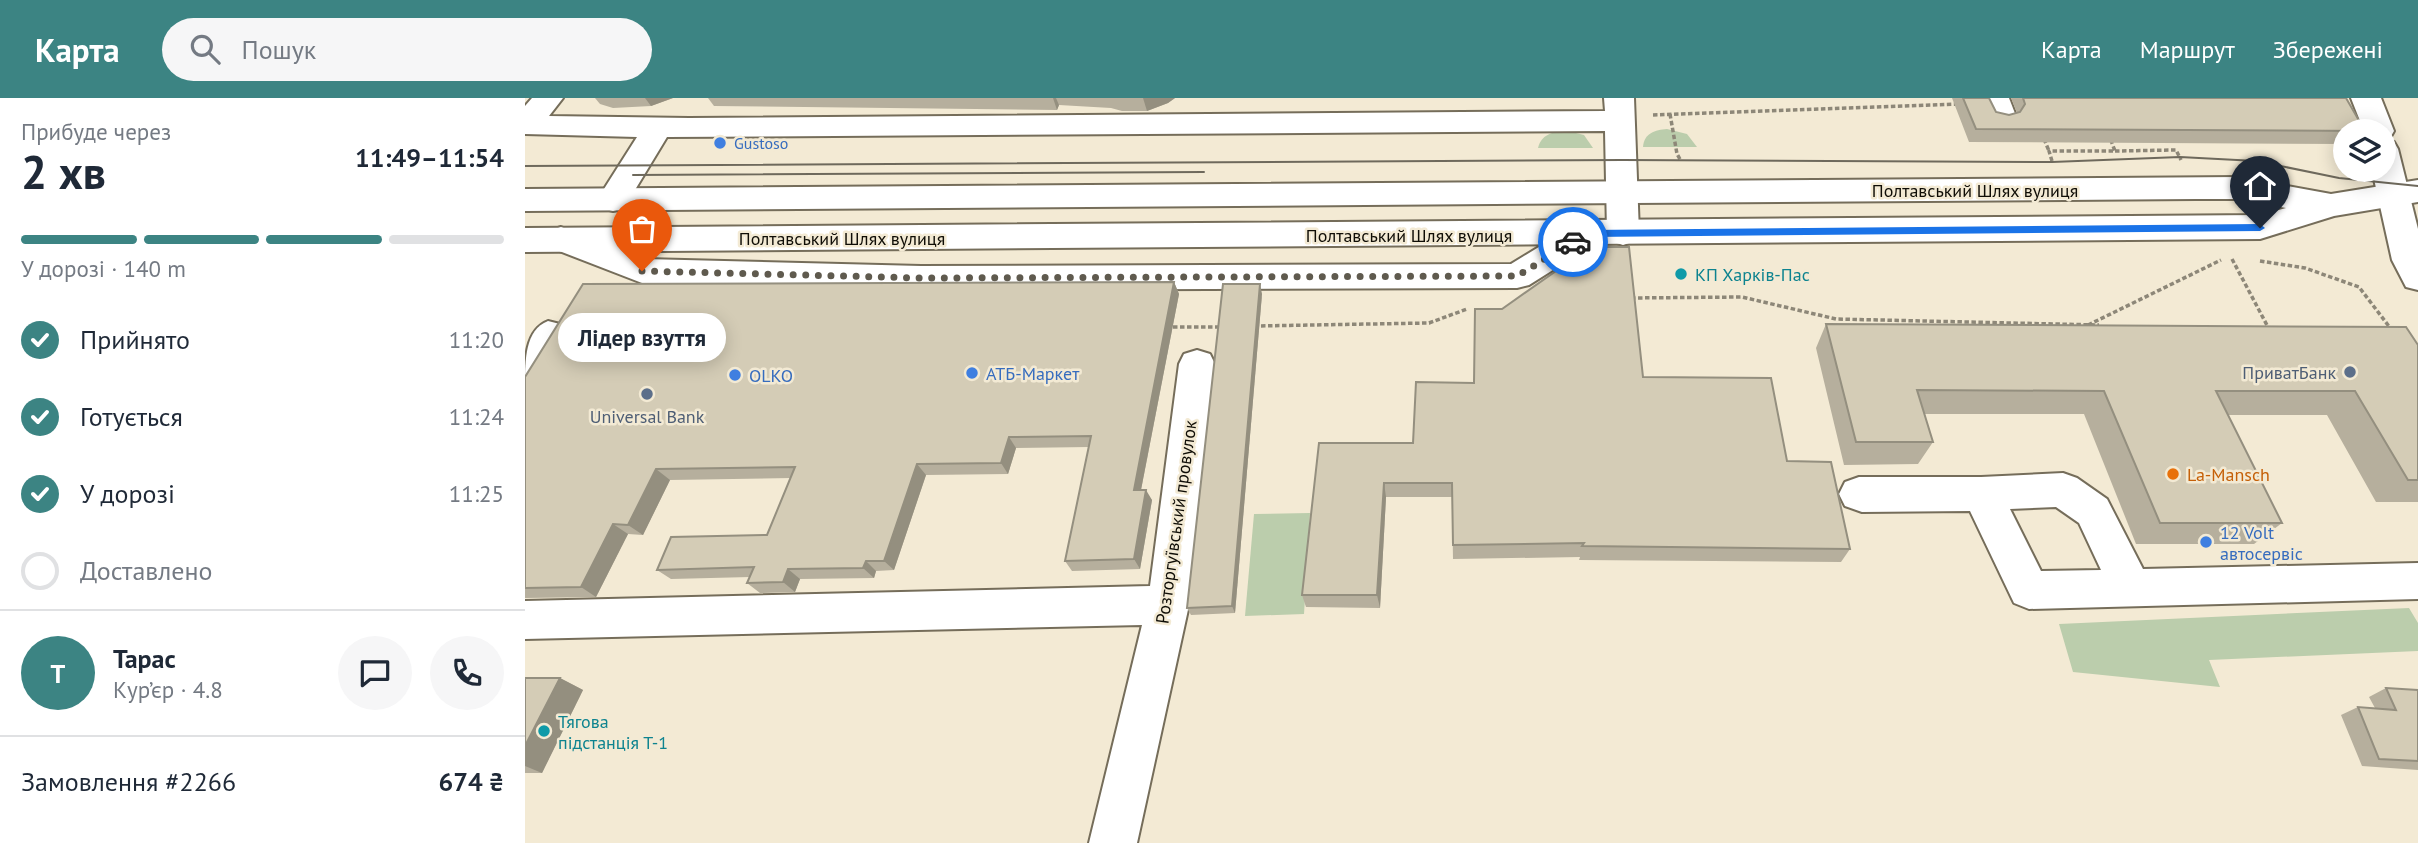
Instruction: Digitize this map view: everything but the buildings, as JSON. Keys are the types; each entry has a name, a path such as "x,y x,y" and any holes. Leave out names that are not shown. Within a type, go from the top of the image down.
{"main road":[{"path":"548,98 528,121 529,125 658,128 1213,112 1629,112 1622,192 1623,233"},
{"path":"2366,98 2374,119"},
{"path":"525,240 574,239 613,200 658,128"},
{"path":"2396,174 2406,193 2409,260 2418,278"},
{"name":"Полтавський Шлях вулиця","path":"529,206 613,200 2239,188 2332,205"},
{"name":"Полтавський Шлях вулиця","path":"574,239 642,271 921,278 1517,276 1587,233 2260,228 2332,205 2406,193"},
{"path":"525,371 548,334"},
{"name":"Розторгуївський провулок","path":"1112,843 1168,606 1197,364"},
{"path":"1862,495 1859,494 1981,494 2063,490 2093,511 2131,589"},
{"path":"1981,494 2010,547 2029,590 2418,581"},
{"path":"525,620 1168,606"}],"path":[{"path":"1629,112 1670,114 1959,104 1956,98"},
{"path":"1670,114 1677,154 1683,168"},
{"path":"2106,129 2115,151"},
{"path":"2052,162 2049,152 2176,150"},
{"path":"2087,325 2230,256 2242,258"},
{"path":"2230,256 2270,329 2256,328"},
{"path":"2255,260 2305,268 2359,287 2394,333 2380,333"},
{"path":"1631,298 1742,297 1836,319 2100,325"},
{"path":"1243,326 1429,323 1479,304"},
{"path":"1163,327 1230,327"}],"green space":[{"path":"1667,129 1687,134 1697,147 1643,147 1645,138 1651,133"},
{"path":"1564,130 1584,135 1593,148 1538,148 1544,137"},
{"path":"1310,513 1304,614 1245,616 1254,514"},
{"path":"2409,608 2418,623 2418,651 2209,660 2220,687 2073,672 2059,624"}],"tram line":[{"path":"525,166 1622,160 2052,162 2180,157 2256,161 2339,178 2418,186"},
{"path":"633,175 1204,172"}],"way so far":[{"path":"642,271 921,278 1517,276 1573,242"}],"place":[{"name":"Gustoso","path":"720,143"},
{"name":"Лідер взуття","path":"642,271"},
{"name":"КП Харків-Пас","path":"1681,274"},
{"name":"ПриватБанк","path":"2350,372"},
{"name":"АТБ-Маркет","path":"972,373"},
{"name":"OLKO","path":"735,375"},
{"name":"Universal Bank","path":"647,394"},
{"name":"La-Mansch","path":"2173,474"},
{"name":"12 Volt автосервіс","path":"2206,542"},
{"name":"Тягова підстанція Т-1","path":"544,731"}],"route":[{"path":"1573,242 1587,233 2260,228"}]}
